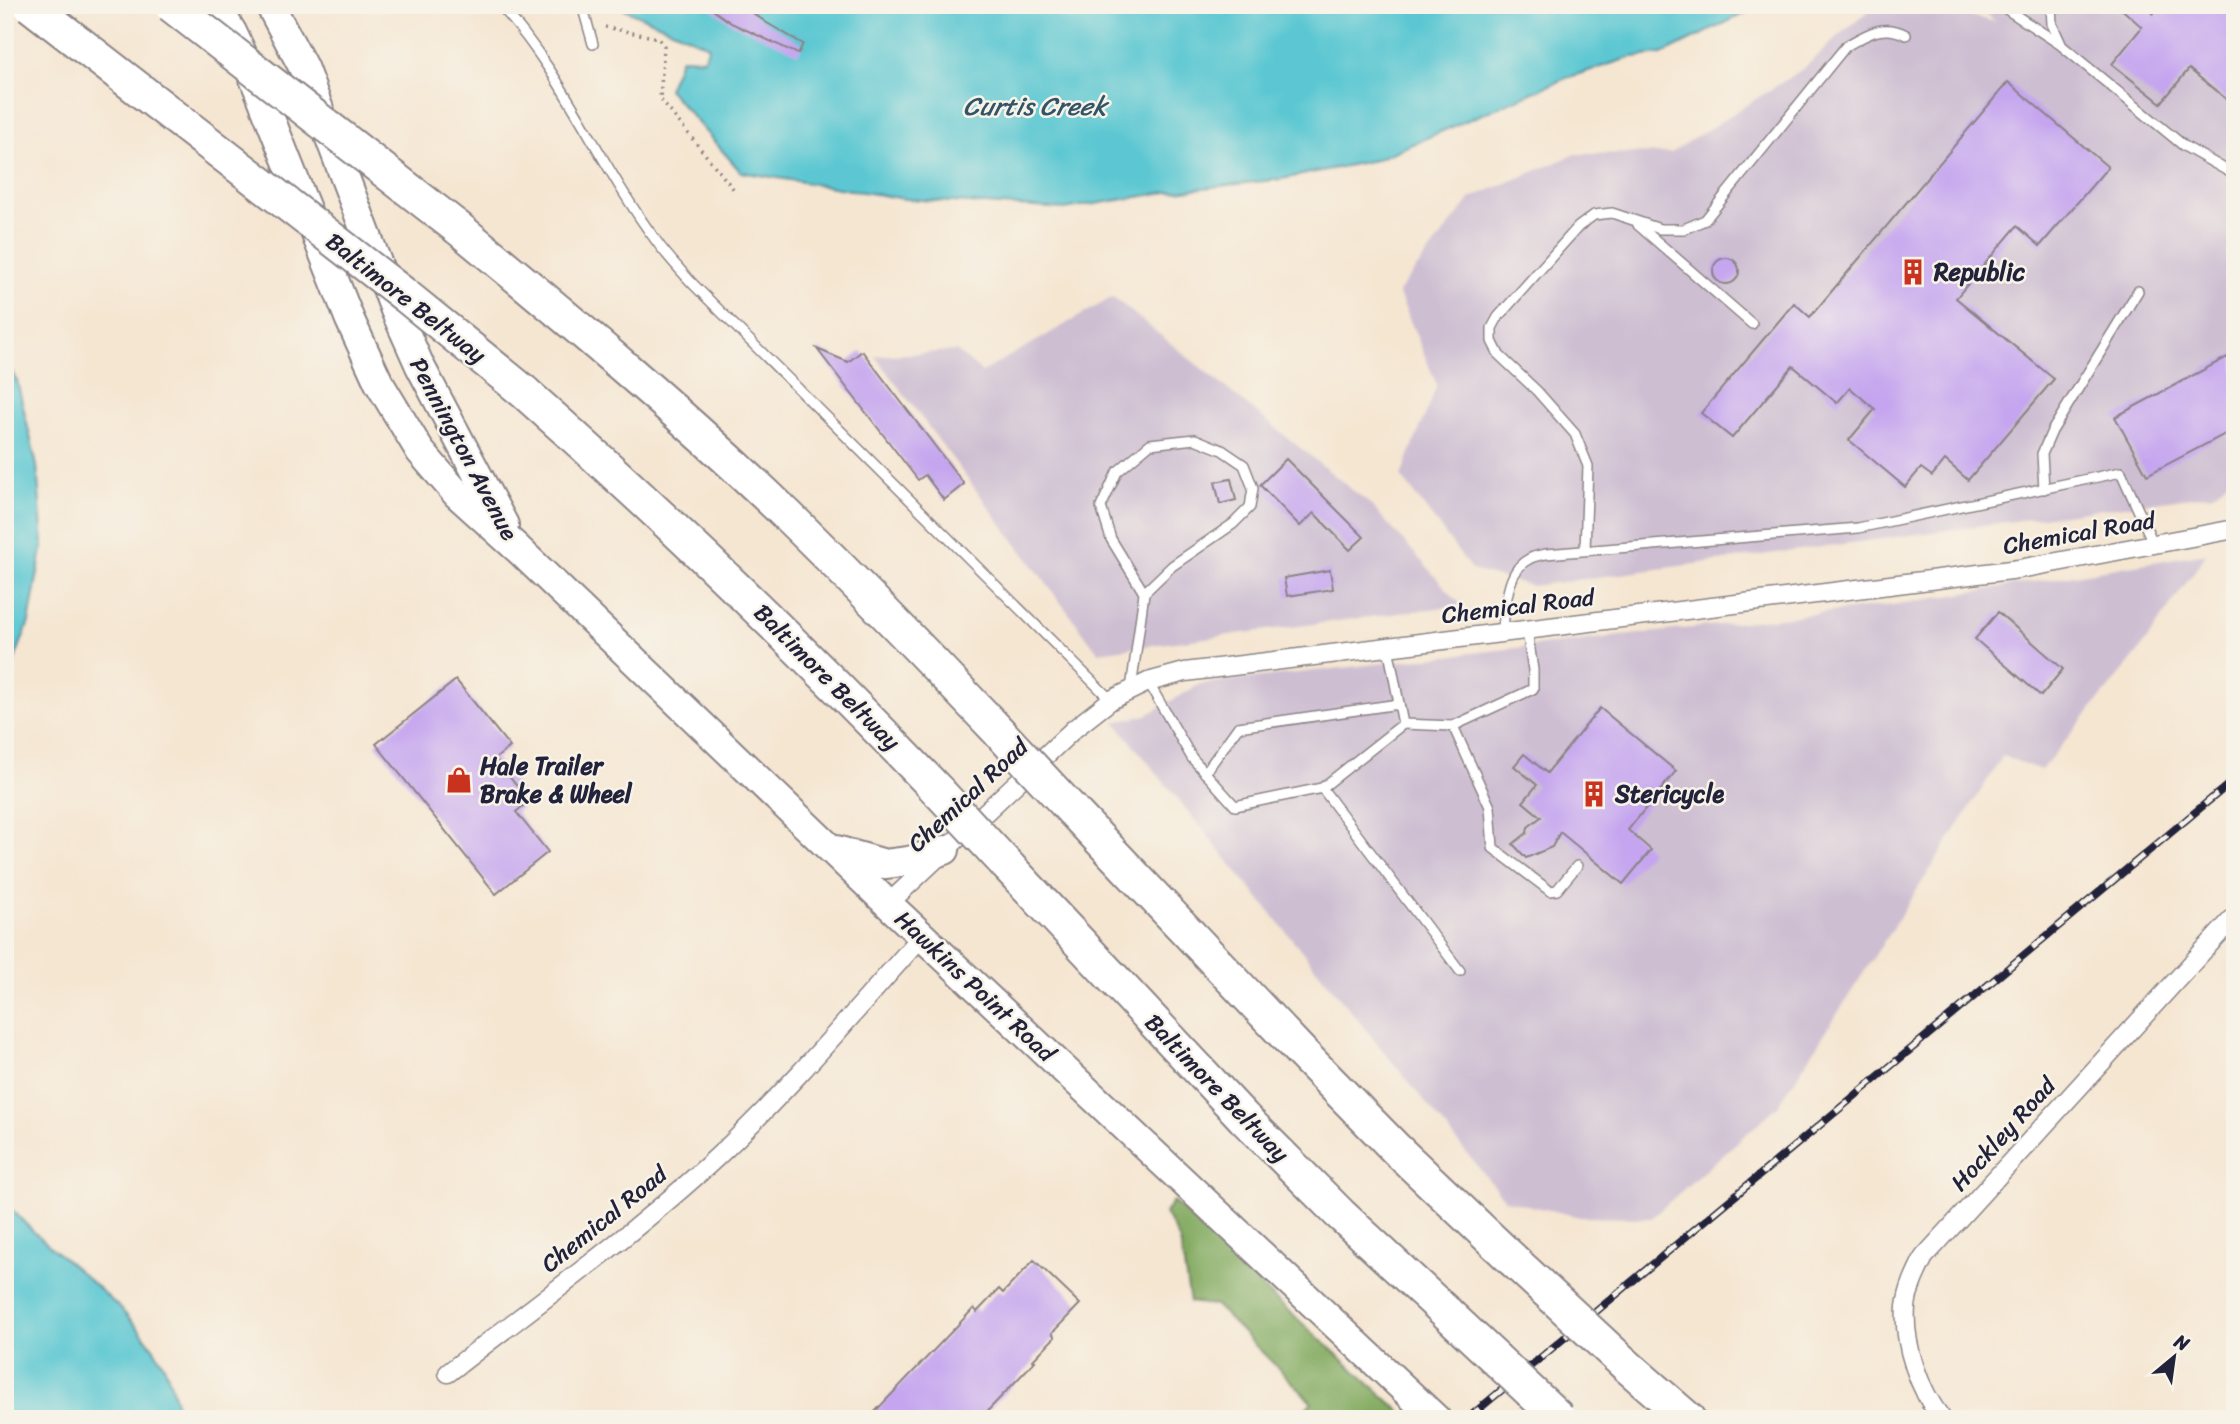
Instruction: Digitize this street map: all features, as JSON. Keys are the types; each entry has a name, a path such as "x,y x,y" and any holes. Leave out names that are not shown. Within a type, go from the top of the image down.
{"highway":[{"name":"Baltimore Beltway","path":"30,5 406,296 523,391 610,468 725,575 839,687 1244,1118 1340,1214 1560,1419"},
{"path":"171,5 458,228 573,323 784,513 899,626 1377,1130 1513,1260 1688,1419"}],"main road":[{"name":"Pennington Avenue","path":"215,5 232,32 256,83 350,320 379,383 420,452 457,494 518,549"},
{"name":"Pennington Avenue","path":"270,5 303,66 395,310 420,366 479,481 518,549"},
{"name":"Hawkins Point Road","path":"518,549 888,904 1436,1419"},
{"path":"831,849 885,864 909,861 945,850"}],"street":[{"name":"Chemical Road","path":"888,904 1074,729 1111,700 1148,682 1185,672 2019,569 2155,546 2235,529"},
{"name":"Hockley Road","path":"1942,1419 1932,1406 1907,1338 1906,1307 1912,1280 1924,1257 2235,916"},
{"name":"Chemical Road","path":"448,1373 645,1219 716,1158 771,1104 922,936"}],"lane":[{"path":"500,5 519,26 582,119 609,168 657,243 692,283 1111,700"},
{"path":"582,5 593,44"},
{"path":"2000,5 2062,46 2184,146 2235,175"},
{"path":"2051,5 2052,24 2062,46"},
{"path":"1585,550 1588,466 1575,434 1537,390 1499,355 1492,341 1492,328 1498,317 1578,227 1594,215 1612,213 1660,229 1684,229 1705,220 1846,46 1867,34 1884,29 1896,29 1906,35"},
{"path":"1634,221 1752,324"},
{"path":"2044,489 2042,454 2052,431 2138,291"},
{"path":"1130,691 1144,593 1172,566 1234,524 1250,507 1253,488 1244,465 1222,450 1195,439 1150,444 1117,472 1101,507 1111,539 1144,593"},
{"path":"1502,633 1510,586 1517,569 1528,559 1546,554 1857,528 2121,472 2155,546"},
{"path":"1148,682 1192,758 1235,806 1322,789 1403,724 1453,726 1533,689 1527,630"},
{"path":"1388,647 1403,724"},
{"path":"1205,773 1238,727 1399,704"},
{"path":"1453,726 1490,807 1493,848 1550,891 1557,890 1577,866"},
{"path":"1322,789 1460,971"},
{"path":"1626,1365 1671,1419"}],"path":[{"path":"605,27 658,38 664,46 660,99 735,191"}],"shaded area":[{"path":"1876,5 1927,5 1995,22 1975,5 2235,5 2235,473 2214,494 1532,586 1472,570 1401,476 1437,385 1398,292 1471,198 1576,154 1671,153 1803,69"},
{"path":"1113,297 1371,505 1461,605 1098,652 875,356 956,351 982,372"},
{"path":"2207,553 2137,654 2041,770 2003,756 1778,1106 1651,1218 1580,1217 1505,1200 1115,722 1147,715 1200,684 1893,605"}],"green space":[{"path":"1173,1201 1264,1289 1409,1419 1296,1419 1312,1402 1216,1306 1190,1302 1180,1241 1165,1213"}],"water":[{"name":"Curtis Creek","path":"615,5 1761,5 1663,54 1632,57 1566,78 1375,160 1282,179 1168,192 1064,209 905,199 741,172 668,89 681,58 704,59 709,46"},
{"path":"5,361 17,381 37,466 43,544 29,622 5,685"},
{"path":"5,1202 24,1223 109,1297 146,1339 165,1368 180,1419 5,1419"}],"building":[{"path":"706,5 749,5 753,13 803,44 798,54 731,23"},
{"path":"2117,5 2143,5 2153,14 2160,5 2235,5 2235,106 2189,69 2161,103 2112,64 2142,27"},
{"name":"Republic","path":"2008,82 2108,167 2040,246 2017,226 1956,298 2054,379 1968,480 1945,460 1932,476 1921,468 1905,487 1849,440 1875,409 1850,388 1837,403 1793,366 1732,438 1701,413 1794,303 1810,317"},
{"path":"1726,258 1735,262 1739,271 1735,280 1726,284 1717,280 1713,271 1717,262"},
{"path":"817,349 848,362 862,351 964,484 944,500 925,475 918,480"},
{"path":"2235,353 2235,429 2147,475 2115,417"},
{"path":"1286,459 1364,537 1350,550 1314,513 1300,526 1260,485"},
{"path":"1231,479 1236,500 1220,504 1215,482"},
{"path":"1330,570 1333,589 1287,596 1284,578"},
{"path":"1998,612 2063,669 2041,696 1975,639"},
{"name":"Hale Trailer Brake & Wheel","path":"456,680 510,747 495,759 529,801 516,812 548,852 496,894 376,744"},
{"name":"Stericycle","path":"1600,708 1676,771 1628,830 1651,850 1623,884 1560,832 1552,847 1526,858 1513,844 1541,817 1523,802 1537,785 1514,766 1524,754 1547,773"},
{"path":"1034,1260 1080,1304 1052,1333 1055,1337 1033,1360 1035,1361 980,1419 868,1419 974,1308 977,1312 999,1289 1003,1293"}],"railway":[{"path":"1467,1419 2235,779"}],"place":[{"name":"Republic","path":"1913,272"},
{"name":"Hale Trailer Brake & Wheel","path":"459,780"},
{"name":"Stericycle","path":"1594,794"}]}
